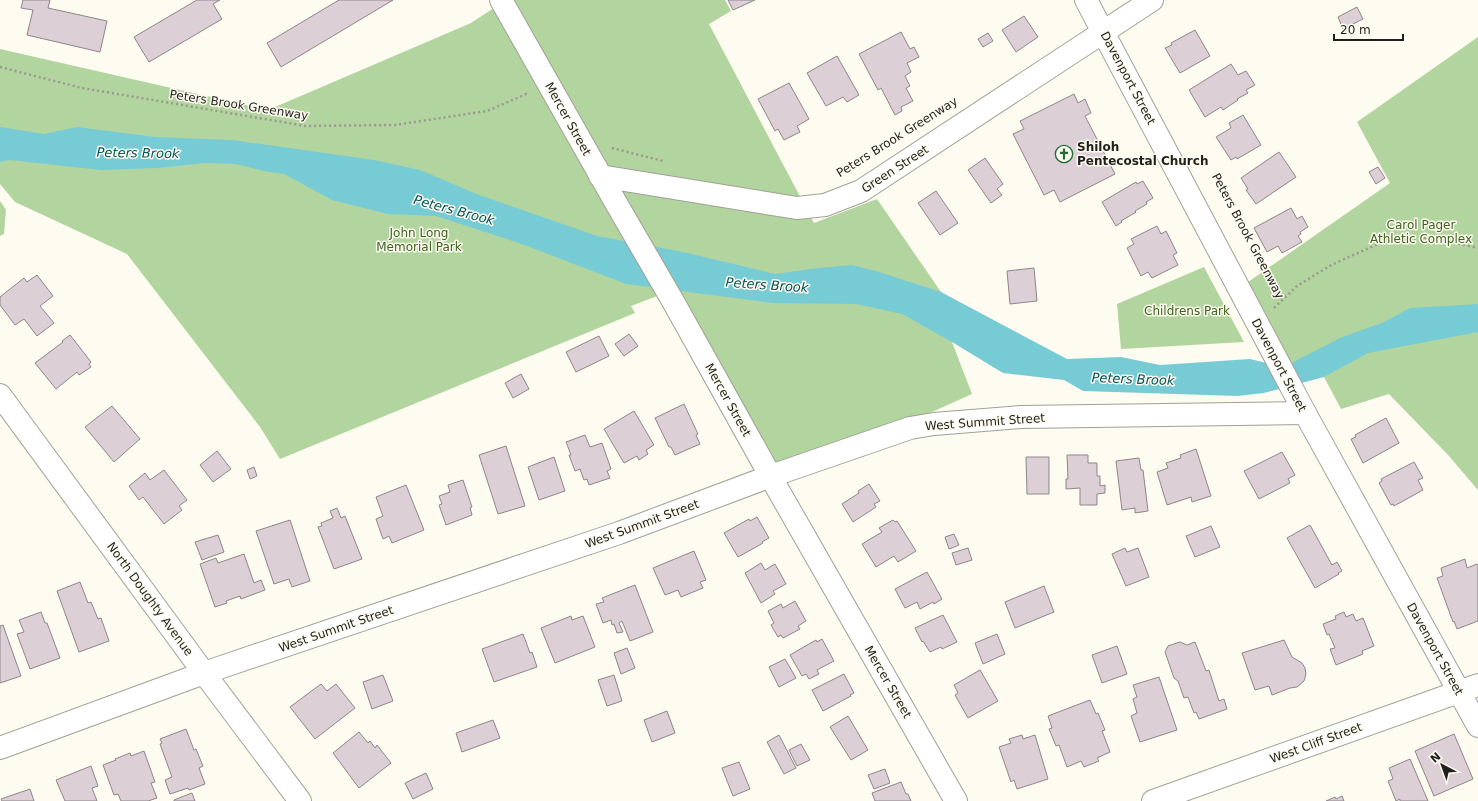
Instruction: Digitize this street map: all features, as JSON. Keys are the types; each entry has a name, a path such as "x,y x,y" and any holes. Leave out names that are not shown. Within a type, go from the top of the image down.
{"street":[{"name":"Mercer Street","path":"501,0 956,801"},
{"name":"Davenport Street","path":"1086,0 1305,413 1469,689 1478,726"},
{"name":"Green Street","path":"600,176 798,208 825,205 861,191 1152,0"},
{"name":"North Doughty Avenue","path":"0,396 300,801"},
{"name":"West Summit Street","path":"0,748 204,673 619,533 771,476 910,428 934,424 1021,417 1305,413"},
{"name":"West Cliff Street","path":"1153,801 1469,689"}],"path":[{"name":"Peters Brook Greenway","path":"0,68 82,88 306,126 395,125 487,111 526,94 530,100"},
{"path":"612,148 670,163"},
{"name":"Peters Brook Greenway","path":"1274,308 1303,282 1333,264 1385,241 1430,237 1478,248"}],"green space":[{"name":"John Long Memorial Park","path":"506,0 725,0 731,11 709,24 814,223 877,199 941,292 952,342 972,394 776,482 665,293 631,306 635,313 280,459 260,427 127,254 15,202 0,184 0,49 268,110 471,23"},
{"name":"Carol Pager Athletic Complex","path":"1478,37 1478,490 1449,456 1389,394 1341,409 1310,355 1284,367 1241,287 1390,183 1357,122"},
{"path":"0,201 6,210 4,234 0,236"},
{"name":"Childrens Park","path":"1204,267 1244,342 1121,349 1117,304"}],"water":[{"name":"Peters Brook","path":"0,127 44,134 77,127 155,137 232,140 374,160 420,170 479,195 597,236 683,252 775,274 852,265 879,272 941,292 1067,359 1121,357 1160,365 1250,359 1284,367 1340,338 1384,322 1410,308 1478,304 1478,332 1368,353 1324,377 1264,393 1237,396 1083,391 1064,380 1003,373 902,314 856,304 774,303 626,284 522,244 436,216 388,214 332,200 284,174 236,164 204,163 159,168 101,170 10,160 0,162"}],"building":[{"path":"23,0 50,0 48,8 107,21 100,52 27,35 33,10 21,8"},
{"path":"197,0 220,0 213,4 222,19 149,62 134,37"},
{"path":"339,0 393,0 281,67 267,43"},
{"path":"728,0 755,0 733,10"},
{"path":"1357,7 1363,19 1343,29 1338,17"},
{"path":"1024,16 1038,37 1016,52 1002,30"},
{"path":"1195,30 1210,56 1180,73 1165,48 1172,45 1171,43"},
{"path":"901,32 910,49 914,47 919,57 907,63 911,72 905,76 910,86 906,88 913,101 901,107 902,111 895,115 881,88 878,90 859,54"},
{"path":"988,33 993,41 983,47 978,39"},
{"path":"837,56 859,95 847,102 843,97 826,106 807,73"},
{"path":"1231,64 1238,75 1246,71 1255,85 1246,90 1248,93 1237,99 1238,100 1223,110 1221,107 1205,117 1189,90"},
{"path":"789,83 809,119 797,126 800,132 784,140 778,129 775,131 758,99"},
{"name":"Shiloh Pentecostal Church","path":"1074,94 1078,103 1085,99 1091,113 1085,116 1115,174 1060,202 1054,190 1044,195 1013,134 1024,129 1020,121"},
{"path":"1243,115 1261,145 1237,159 1236,157 1231,160 1216,137 1231,128 1229,123"},
{"path":"1279,152 1296,177 1256,204 1246,190 1248,189 1241,178"},
{"path":"985,158 1003,184 997,189 1002,195 991,203 968,170"},
{"path":"1378,167 1385,178 1376,184 1369,172"},
{"path":"1143,181 1153,198 1116,226 1102,202 1136,182 1137,184"},
{"path":"936,191 958,223 940,235 918,203"},
{"path":"1291,208 1297,219 1302,216 1308,227 1300,232 1301,234 1298,236 1302,242 1282,253 1278,246 1267,252 1254,228"},
{"path":"1157,226 1161,234 1166,231 1177,253 1173,255 1178,265 1152,278 1148,272 1141,276 1127,248 1134,244 1131,239"},
{"path":"1034,268 1037,301 1010,304 1007,271"},
{"path":"37,275 53,296 40,306 54,323 37,336 24,319 15,325 0,305 0,297 24,278 27,282"},
{"path":"629,334 638,346 624,356 615,344"},
{"path":"70,335 91,362 89,364 91,367 79,375 77,372 56,389 35,363"},
{"path":"599,336 609,356 576,372 566,352"},
{"path":"521,374 529,389 513,398 505,383"},
{"path":"684,404 698,434 696,435 700,444 675,455 671,447 669,447 655,418"},
{"path":"112,406 140,439 114,462 85,427"},
{"path":"634,411 654,445 646,450 648,454 639,460 637,456 624,463 604,429"},
{"path":"1386,418 1399,443 1363,463 1351,439 1356,437 1355,435"},
{"path":"585,435 590,447 602,443 611,469 607,471 610,478 589,485 587,479 584,480 580,469 575,471 566,442"},
{"path":"506,446 525,506 498,514 479,455"},
{"path":"1196,449 1211,496 1192,502 1191,497 1167,505 1157,472 1168,468 1166,463 1181,458 1180,455"},
{"path":"217,451 231,469 213,482 200,465"},
{"path":"1282,452 1295,475 1288,479 1290,483 1259,499 1244,471"},
{"path":"1067,455 1088,455 1088,463 1097,463 1097,476 1100,476 1100,486 1105,485 1105,493 1097,494 1097,505 1080,505 1080,488 1066,489 1066,479 1068,479"},
{"path":"554,457 565,491 539,500 528,467"},
{"path":"1026,457 1049,457 1049,494 1027,494"},
{"path":"1139,458 1141,470 1143,470 1148,511 1135,513 1135,508 1122,510 1116,461"},
{"path":"1414,462 1423,478 1418,480 1423,490 1394,506 1393,504 1391,505 1379,483 1382,481 1381,479"},
{"path":"254,467 257,476 250,479 247,470"},
{"path":"164,470 187,500 179,506 182,510 164,524 143,497 139,500 129,486 145,473 150,480"},
{"path":"463,480 472,507 470,508 472,515 446,525 439,505 442,504 439,496 450,492 448,485"},
{"path":"869,484 880,501 874,504 876,507 853,522 842,504 859,493 858,491"},
{"path":"406,485 424,530 392,543 389,536 383,539 376,519 383,516 376,497"},
{"path":"337,508 341,518 345,516 362,559 334,569 318,527 322,526 321,523 333,518 330,511"},
{"path":"757,517 769,538 738,557 724,533 749,519 750,521"},
{"path":"290,520 310,581 292,587 289,579 274,584 256,531"},
{"path":"893,520 895,522 897,521 916,551 898,562 894,556 876,567 862,544 882,532 879,528"},
{"path":"1310,525 1332,565 1337,562 1342,571 1315,588 1287,538"},
{"path":"1211,526 1220,547 1195,557 1186,536"},
{"path":"954,534 959,545 949,549 945,537"},
{"path":"218,535 224,552 202,560 195,542"},
{"path":"968,548 972,560 956,565 952,553"},
{"path":"1125,548 1127,552 1138,548 1149,577 1126,586 1112,554"},
{"path":"694,551 706,580 700,582 703,588 681,597 678,590 665,595 653,568"},
{"path":"244,554 254,583 261,580 265,590 241,599 240,596 215,607 200,564 216,558 218,563"},
{"path":"1465,559 1467,568 1477,564 1478,566 1478,621 1457,629 1437,578 1443,576 1441,568"},
{"path":"761,563 765,570 775,564 786,584 773,591 775,594 761,603 745,573"},
{"path":"927,572 942,599 934,604 933,602 920,609 917,602 905,608 895,589"},
{"path":"80,582 88,603 91,602 98,619 101,618 109,641 79,652 57,591"},
{"path":"635,585 653,632 630,641 622,621 619,623 623,632 617,633 611,620 603,623 596,604 604,602 602,598"},
{"path":"1044,586 1054,612 1015,628 1005,602"},
{"path":"795,601 806,621 798,626 800,629 783,638 781,635 778,637 771,625 774,623 768,611 781,604 783,608"},
{"path":"41,612 45,623 47,623 60,658 30,669 17,634 24,632 19,620"},
{"path":"1344,612 1346,617 1353,614 1356,621 1363,618 1374,646 1362,651 1363,654 1336,665 1330,649 1335,648 1329,634 1327,635 1323,624 1336,619 1335,616"},
{"path":"943,615 957,642 942,649 941,647 930,652 923,641 922,642 915,628"},
{"path":"571,616 572,620 583,616 595,647 555,663 541,628"},
{"path":"3,625 21,676 0,683 0,626"},
{"path":"523,634 530,653 532,652 537,667 494,682 482,649"},
{"path":"997,634 1005,654 983,664 975,643"},
{"path":"822,639 834,661 817,670 819,674 809,679 806,674 802,676 790,655 816,640 817,642"},
{"path":"1284,640 1292,657 1302,663 1305,668 1306,674 1304,681 1297,687 1272,695 1269,686 1255,690 1242,653"},
{"path":"1180,642 1187,645 1195,642 1206,671 1209,670 1219,701 1224,699 1227,709 1199,719 1196,712 1194,713 1188,697 1184,698 1178,681 1174,678 1165,652 1168,646"},
{"path":"1117,646 1127,674 1102,683 1092,655"},
{"path":"627,648 635,668 621,674 614,653"},
{"path":"785,659 796,678 779,687 769,667"},
{"path":"980,670 998,701 968,718 955,695 958,693 954,685"},
{"path":"844,674 854,693 823,711 812,690"},
{"path":"383,675 393,701 372,709 363,682"},
{"path":"614,675 622,701 607,706 598,680"},
{"path":"1159,677 1177,730 1140,742 1131,716 1137,713 1133,699 1137,697 1133,685"},
{"path":"321,684 327,691 336,684 355,708 315,739 290,707"},
{"path":"1090,700 1096,714 1098,713 1105,730 1102,731 1110,752 1097,758 1099,761 1084,767 1081,761 1067,767 1059,745 1056,746 1049,729 1052,728 1048,716"},
{"path":"667,711 675,733 652,742 644,720"},
{"path":"848,716 868,750 851,760 830,727"},
{"path":"493,720 500,738 462,752 456,733"},
{"path":"186,729 194,750 196,749 203,766 199,768 205,784 189,790 188,788 170,794 165,780 172,777 160,744 162,743 160,739"},
{"path":"359,732 368,743 370,741 375,748 377,745 391,763 359,788 333,753"},
{"path":"1454,734 1473,779 1434,796 1415,751"},
{"path":"779,735 796,768 784,774 767,742"},
{"path":"1022,735 1023,739 1035,735 1048,779 1017,789 1014,780 1011,782 999,747 1011,743 1009,739"},
{"path":"801,744 810,760 797,766 789,750"},
{"path":"144,751 155,782 151,783 157,798 148,801 121,801 118,794 114,795 103,765 130,753 131,756"},
{"path":"1410,759 1428,801 1400,801 1400,799 1396,801 1388,781 1393,779 1389,768"},
{"path":"739,762 750,789 733,796 722,768"},
{"path":"91,766 98,786 92,788 97,801 65,801 56,780"},
{"path":"885,769 890,783 874,789 868,775"},
{"path":"426,773 433,789 413,799 405,783"},
{"path":"901,782 911,801 875,801 872,793"},
{"path":"30,789 34,801 2,801 1,799"},
{"path":"192,793 195,801 174,801 174,800"},
{"path":"1342,796 1344,801 1326,801 1335,797 1336,799"}],"place":[{"name":"Shiloh Pentecostal Church","path":"1064,154"}]}
